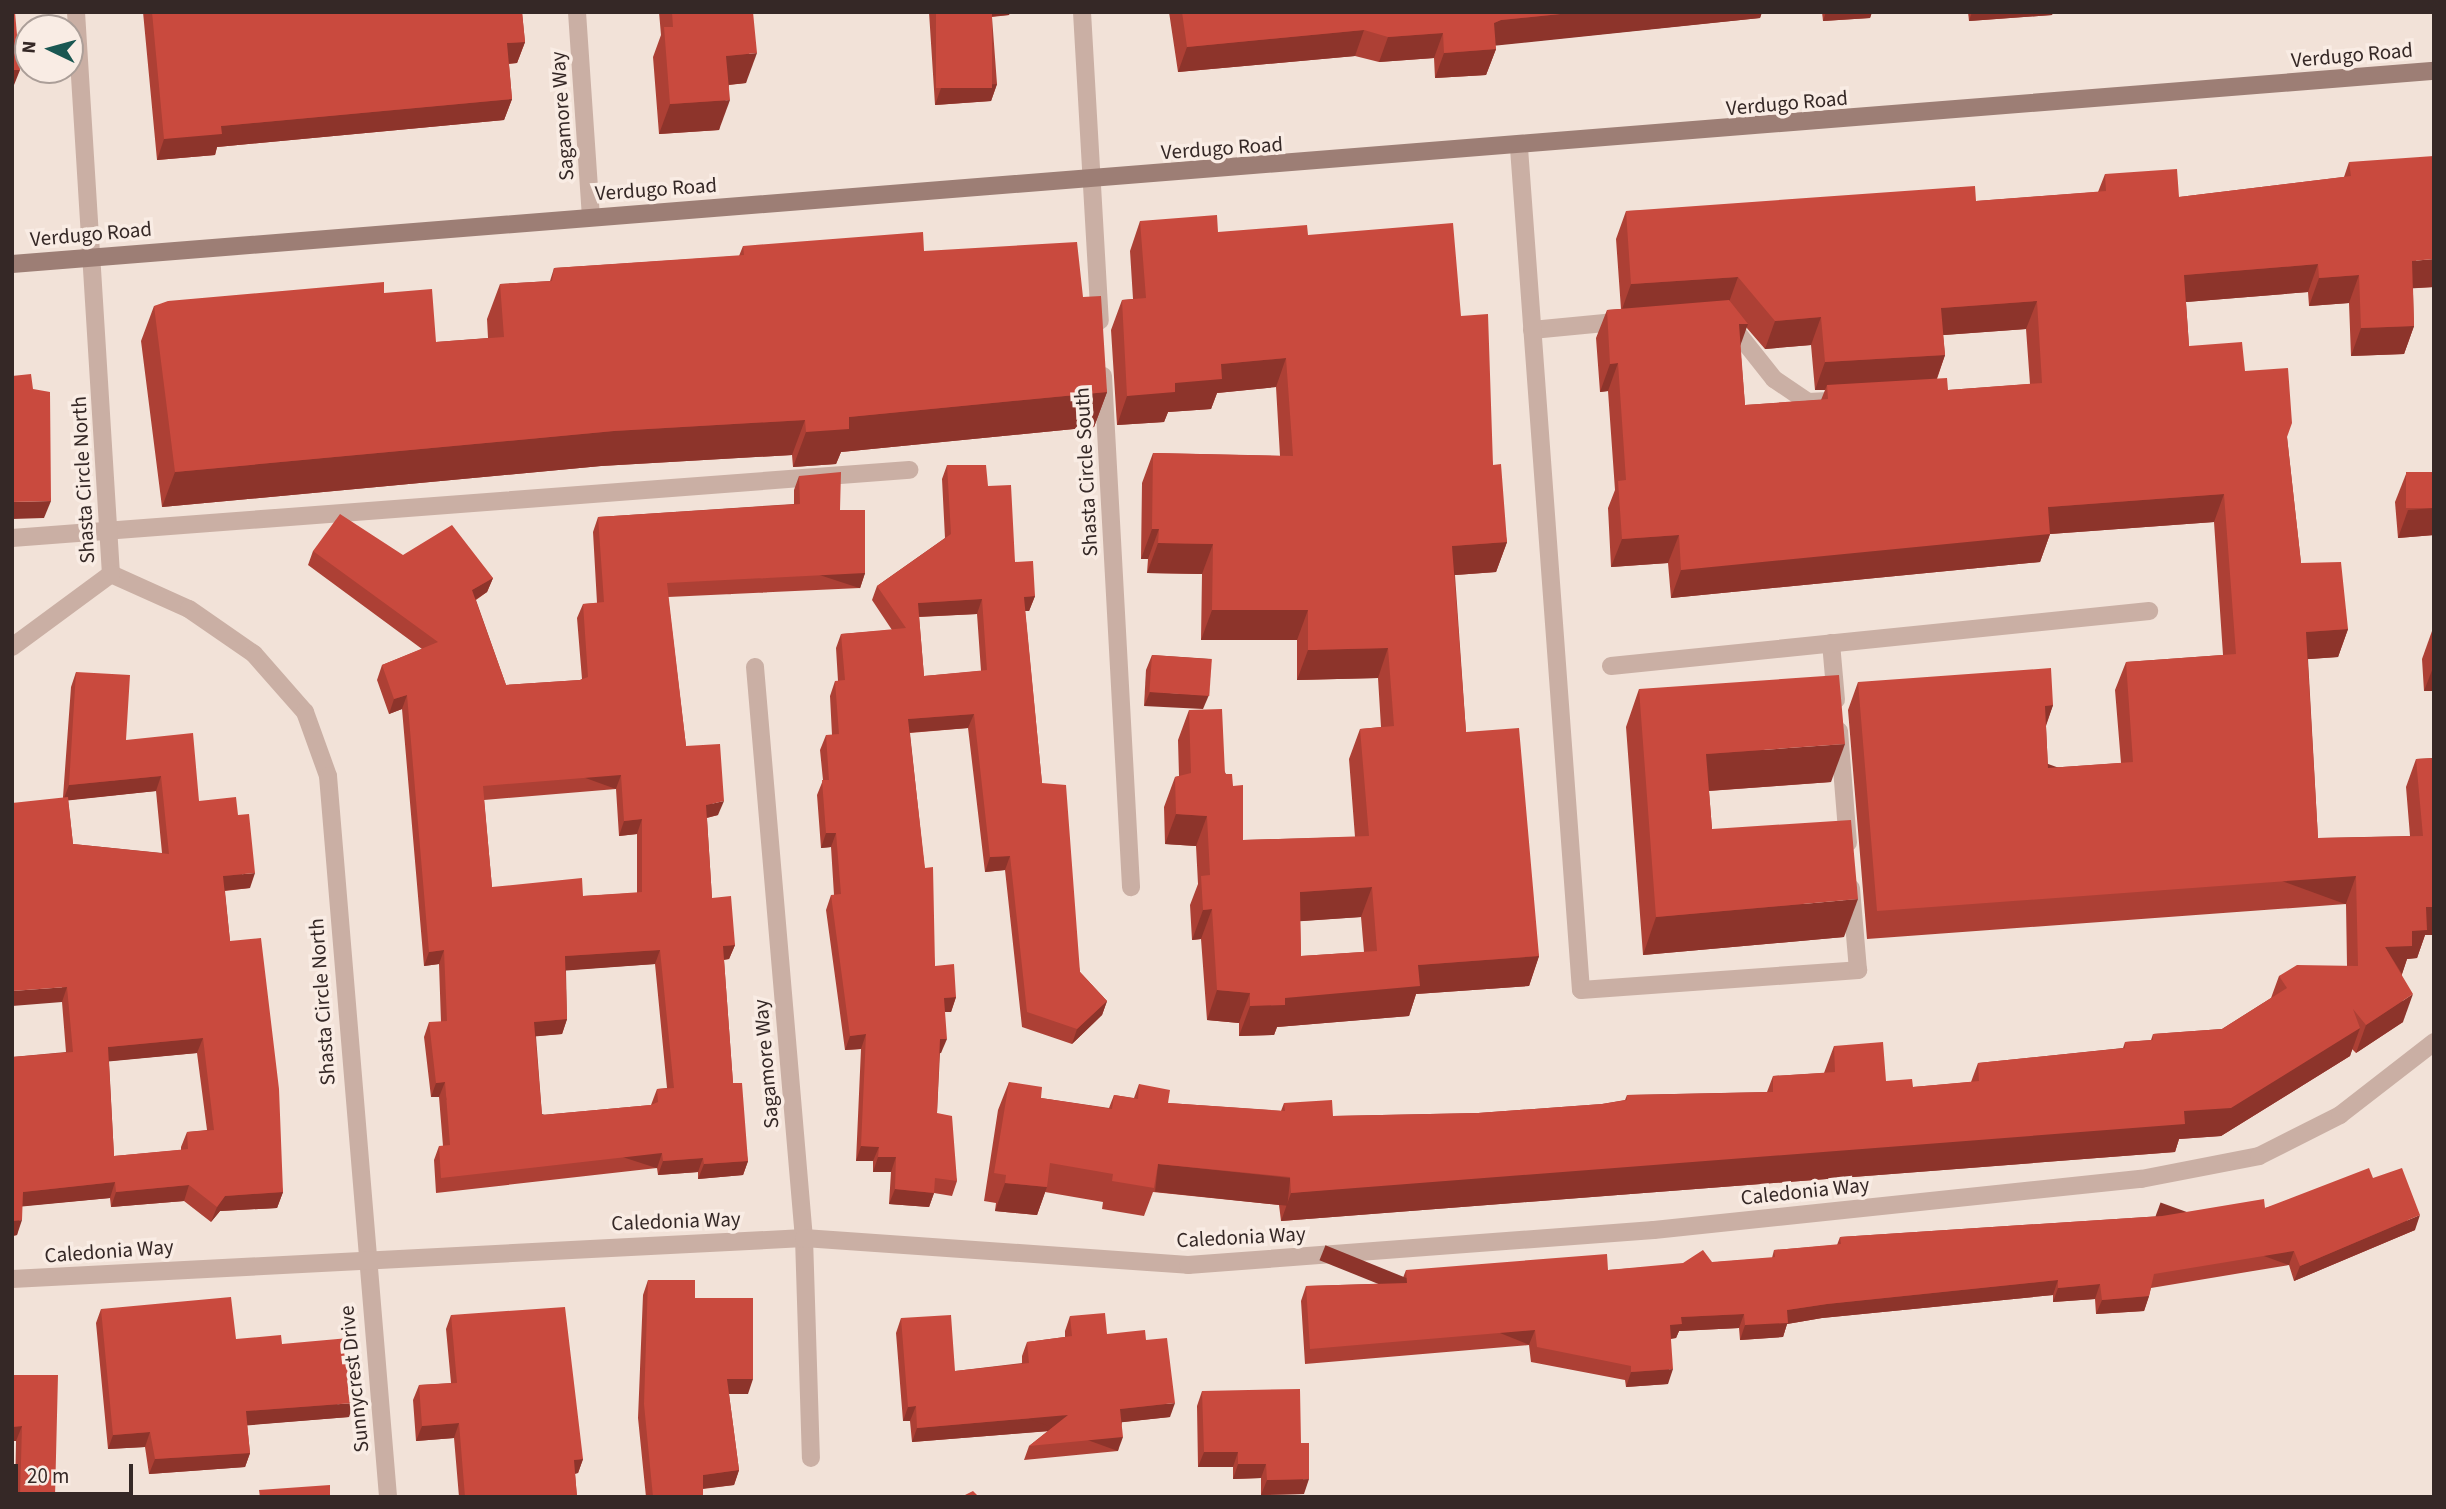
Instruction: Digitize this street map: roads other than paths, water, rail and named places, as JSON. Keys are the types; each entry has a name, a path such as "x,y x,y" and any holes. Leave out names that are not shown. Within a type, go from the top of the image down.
{"main road":[{"name":"Verdugo Road","path":"12,264 592,216 1519,148 2434,71"}],"street":[{"name":"Shasta Circle North","path":"76,12 94,257 111,574 189,609 254,654 305,712 328,776 365,1258"},
{"name":"Sagamore Way","path":"577,12 592,216"},
{"name":"Shasta Circle South","path":"1082,12 1131,887"},
{"path":"1519,148 1581,990 1858,970 1831,643"},
{"path":"1703,317 1724,316 1774,379 1808,402 1849,400"},
{"path":"1532,330 1646,321"},
{"path":"12,538 909,470"},
{"path":"12,647 111,574"},
{"path":"1611,666 2149,611"},
{"name":"Sagamore Way","path":"755,667 804,1238 811,1458"},
{"name":"Caledonia Way","path":"12,1279 365,1258 804,1238 1188,1265 1654,1230 2141,1180 2259,1156 2340,1115 2434,1042"},
{"name":"Sunnycrest Drive","path":"365,1258 388,1497"}]}
